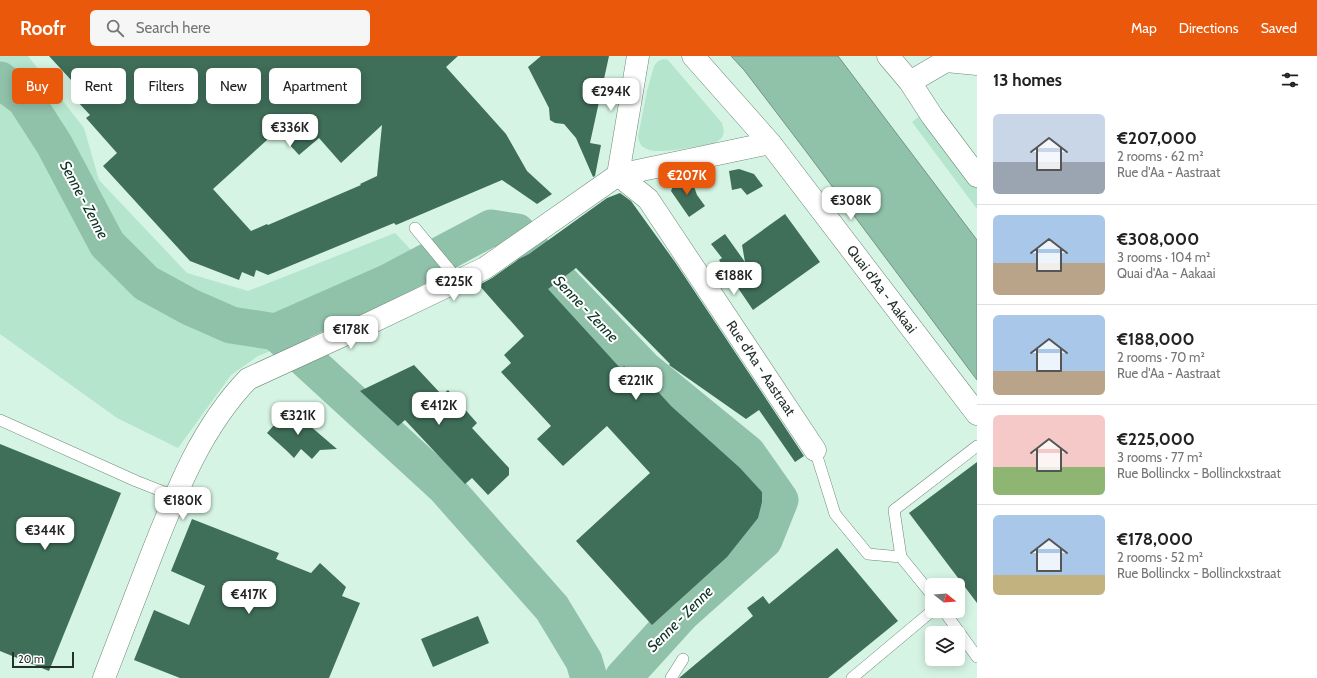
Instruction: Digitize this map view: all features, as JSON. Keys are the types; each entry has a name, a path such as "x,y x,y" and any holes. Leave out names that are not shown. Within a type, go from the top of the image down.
{"street":[{"path":"618,175 638,56"},
{"name":"Quai d'Aa - Aakaai","path":"693,56 770,143 977,414"},
{"path":"888,56 910,82 932,116 977,176"},
{"path":"910,82 946,61 977,64"},
{"path":"104,678 174,496 200,443 229,400 248,379 370,323 453,274 485,268 618,175 770,143"},
{"name":"Rue d'Aa - Aastraat","path":"618,175 648,199 815,450"}],"lane":[{"path":"415,228 453,274"},
{"path":"0,420 136,481 174,496"},
{"path":"925,587 901,557 894,510 977,446"},
{"path":"815,450 835,514 868,554 901,557"},
{"path":"852,678 925,617"},
{"path":"949,618 977,657"},
{"path":"671,678 682,659"}],"shaded area":[{"path":"0,56 28,56 37,68 12,68 12,104 63,104 63,101 84,128 99,180 187,273 248,291 395,233 435,275 357,316 258,356 231,375 178,448 117,418 0,334"},
{"path":"731,56 838,56 977,240 977,380 805,150 744,70"},
{"path":"664,59 668,60 722,123 724,131 723,136 719,140 712,144 678,150 652,151 643,147 638,137 647,91 654,66 658,61"},
{"path":"922,114 977,187 977,209 912,122"}],"building":[{"path":"49,56 458,56 446,67 506,134 527,171 552,194 537,204 502,180 396,225 394,223 268,275 256,270 254,277 242,272 239,280 190,261 103,166 117,153 86,118 90,115 80,104 126,104 126,68 71,68 71,80 63,71 63,68 60,68","holes":["382,125 377,176 360,184 361,185 251,231 213,189 277,131 299,155 319,138 341,163"]},
{"path":"541,56 609,56 590,143 601,145 595,176 593,177 576,138 564,124 555,123 550,120 549,108 528,67"},
{"path":"739,169 754,174 763,186 747,195 741,188 732,190 729,171"},
{"path":"691,178 697,195 705,206 689,217 671,191 675,181"},
{"path":"620,193 631,201 675,262 804,456 795,462 759,410 746,419 669,365 670,364 576,268 548,289 621,369 624,366 650,388 652,385 671,406 740,468 762,492 762,502 758,518 727,557 652,625 576,541 650,473 607,426 563,466 537,439 551,426 501,372 511,363 504,355 524,336 479,285 529,254 607,198"},
{"path":"785,214 820,262 753,310 719,260 722,258 711,244 725,234 745,262 742,245"},
{"path":"414,365 442,395 448,390 477,423 472,428 509,468 509,475 488,495 472,478 465,484 405,420 398,426 360,391"},
{"path":"289,408 337,449 320,450 312,459 301,449 294,458 267,433"},
{"path":"0,444 121,493 49,671 0,651"},
{"path":"977,462 977,603 965,587 965,578 958,578 909,513"},
{"path":"192,519 279,553 276,559 311,573 320,563 346,587 342,596 360,603 329,678 180,678 134,660 154,610 189,625 205,586 171,571"},
{"path":"837,548 898,621 828,678 679,678 753,616 747,608 763,596 769,604"},
{"path":"478,616 489,643 433,667 421,639"}],"waterway":[{"name":"Senne - Zenne","path":"0,80 25,99 54,144 107,244 146,283 190,307 231,325 276,332 444,486 552,608 584,661 589,678"},
{"name":"Senne - Zenne","path":"276,332 387,283 491,228 517,232 549,270 644,369 747,453 780,500 764,540 681,614 623,678"}]}
